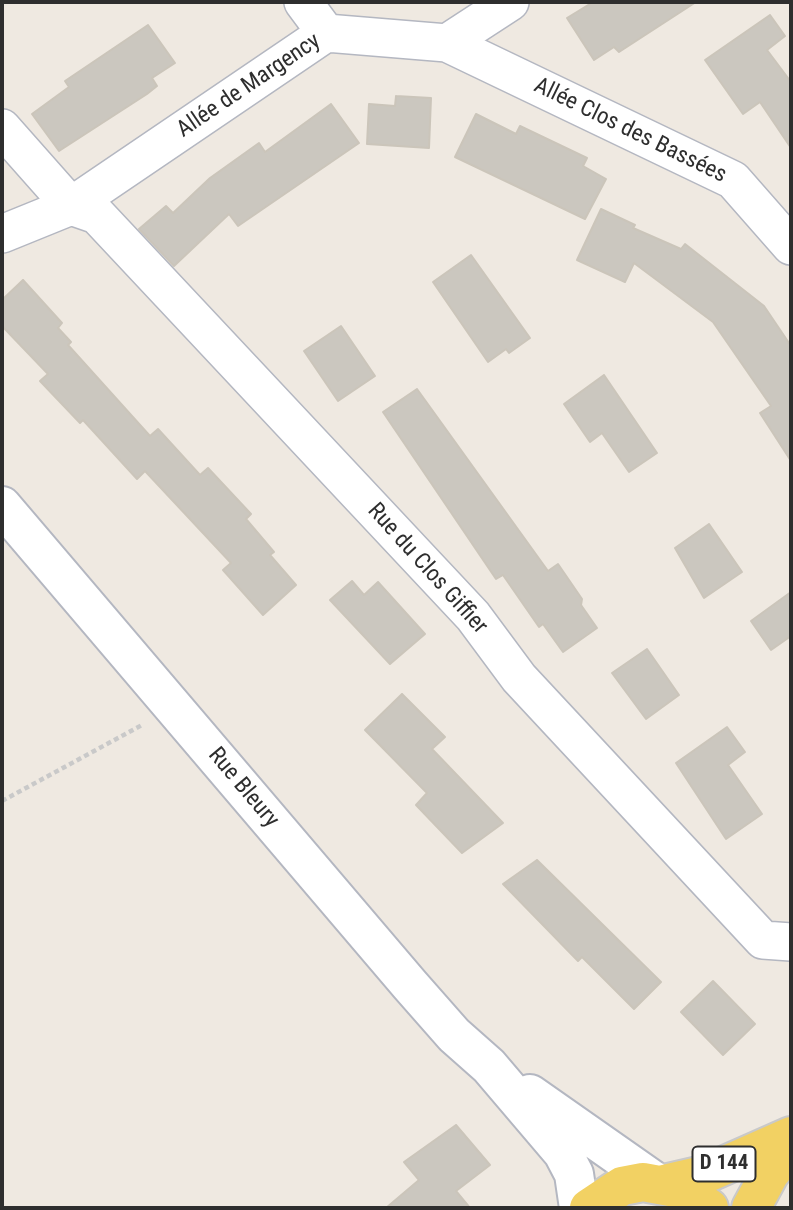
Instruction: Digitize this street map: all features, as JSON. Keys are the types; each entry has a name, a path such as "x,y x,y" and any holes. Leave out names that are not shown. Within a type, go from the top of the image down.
{"main road":[{"name":"D 144","path":"660,1183 703,1174 791,1136"},
{"name":"D 144","path":"751,1208 765,1180 791,1148"},
{"path":"589,1208 622,1186 660,1183 690,1193 709,1208"}],"street":[{"path":"303,2 326,33"},
{"path":"447,43 510,2"},
{"name":"Allée de Margency","path":"2,234 71,206 326,33 447,43"},
{"name":"Allée Clos des Bassées","path":"447,43 733,180 791,246"},
{"path":"2,128 71,206"},
{"name":"Rue du Clos Giffier","path":"71,206 97,215 473,615 519,678 763,940 782,942"},
{"name":"Rue Bleury","path":"2,506 454,1035 489,1066 660,1183"},
{"name":"Rue Bleury","path":"489,1066 563,1153 574,1174 579,1208"}],"path":[{"path":"2,801 173,706"}],"building":[{"path":"593,2 696,2 619,52 614,47 594,60 567,18"},
{"path":"770,15 785,36 767,50 791,82 791,148 760,102 743,114 705,60"},
{"path":"148,25 175,63 152,78 157,86 147,94 59,151 32,114 69,87 65,81"},
{"path":"396,96 431,98 429,148 367,144 369,104 395,106"},
{"path":"331,104 359,143 238,226 229,214 174,266 139,229 166,206 173,213 210,178 259,143 265,152"},
{"path":"476,114 516,134 520,126 587,158 583,166 606,179 585,219 455,157"},
{"path":"601,209 635,225 633,228 681,249 685,244 764,306 791,346 791,461 760,413 771,406 713,322 634,263 625,282 577,260"},
{"path":"471,255 530,338 509,353 506,349 488,362 433,282"},
{"path":"23,280 62,323 58,328 71,342 68,345 150,436 158,429 200,475 208,468 251,514 246,519 274,552 270,555 296,585 263,615 223,570 231,563 145,471 137,479 83,420 80,423 40,381 48,374 2,326 2,300"},
{"path":"341,326 375,376 338,401 304,351"},
{"path":"604,375 657,453 629,472 602,433 590,442 564,404"},
{"path":"417,389 548,571 558,564 582,599 581,605 597,628 563,652 543,624 539,627 503,575 496,579 383,412"},
{"path":"709,524 742,572 704,598 675,548"},
{"path":"352,581 364,595 378,582 425,634 390,664 330,600"},
{"path":"791,592 791,636 771,650 751,621"},
{"path":"647,649 679,695 646,719 612,673"},
{"path":"402,694 445,737 432,749 503,823 462,853 416,805 427,793 365,730"},
{"path":"727,727 745,752 728,765 762,814 726,839 676,763"},
{"path":"537,860 661,982 634,1009 582,957 578,961 503,884"},
{"path":"713,981 755,1024 723,1055 681,1012"},
{"path":"456,1125 490,1165 456,1191 470,1208 386,1208 419,1180 404,1162"}]}
